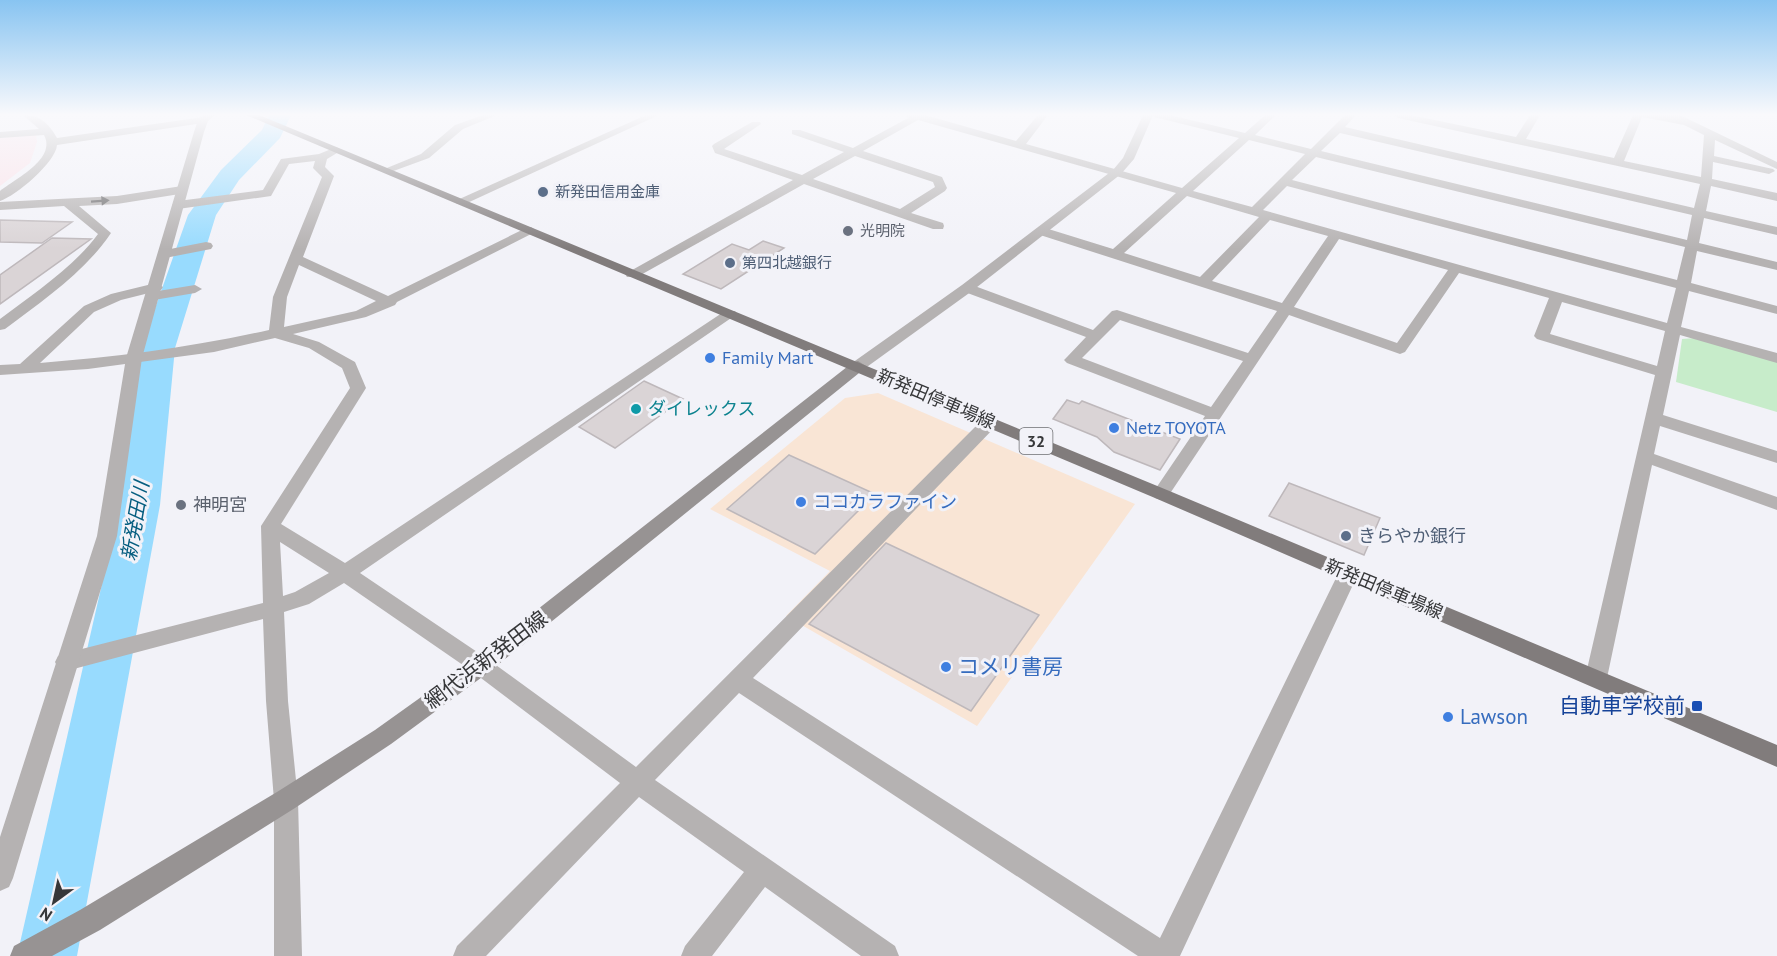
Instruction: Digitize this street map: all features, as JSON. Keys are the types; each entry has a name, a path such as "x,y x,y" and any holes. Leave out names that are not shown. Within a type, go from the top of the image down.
{"main road":[{"name":"新発田停車場線","path":"352,160 388,170 632,274 858,366 1777,756"},
{"name":"網代浜新発田線","path":"24,956 90,920 286,800 383,737 481,666 858,366"}],"street":[{"path":"0,197 48,160"},
{"path":"0,878 75,660 107,536 141,358 174,252 180,198 192,160"},
{"path":"0,206 180,198 203,201 267,193 285,161 293,160"},
{"path":"276,333 280,297 328,177 319,168 325,160"},
{"path":"388,170 415,160"},
{"path":"461,201 554,160"},
{"path":"744,160 938,226"},
{"path":"632,274 838,160"},
{"path":"875,160 938,180 941,188 901,214"},
{"path":"1076,160 1777,358"},
{"path":"858,366 968,288 1117,171 1127,160"},
{"path":"1114,255 1221,160"},
{"path":"1202,283 1262,213 1285,182 1308,160"},
{"path":"1342,160 1777,266"},
{"path":"1468,160 1777,231"},
{"path":"1607,160 1777,197"},
{"path":"1596,678 1700,214 1709,160"},
{"path":"1712,160 1777,172"},
{"path":"1285,182 1777,310"},
{"path":"0,326 46,291 96,246 105,233 69,204"},
{"path":"0,370 141,358 214,347 361,314 390,302 531,231"},
{"path":"1042,231 1286,309 1400,349 1456,268"},
{"path":"1161,494 1336,234"},
{"path":"174,252 207,246"},
{"path":"295,258 390,302"},
{"path":"968,288 1096,336"},
{"path":"24,369 89,309 116,297 195,290"},
{"path":"1557,296 1542,336 1664,373"},
{"path":"75,660 273,608 302,598 345,573 730,314"},
{"path":"1215,414 1072,360 1117,314 1252,359"},
{"path":"276,333 314,345 349,365 358,388 270,526 277,701 286,800 288,956"},
{"path":"1654,418 1777,457"},
{"path":"467,956 639,783 990,422"},
{"path":"1646,457 1777,504"},
{"path":"270,526 345,573 481,666 639,783 885,956"},
{"path":"738,680 1165,956 1348,574"},
{"path":"695,956 763,869"}],"shaded area":[{"path":"0,160 31,160 30,163 0,186"},
{"path":"878,393 1135,504 977,726 786,616 830,571 710,509 845,398"}],"green space":[{"path":"1695,338 1777,360 1777,412 1676,382 1682,339"}],"building":[{"path":"0,220 72,222 42,243 0,242"},
{"path":"52,238 91,239 0,304 0,275"},
{"name":"第四北越銀行","path":"763,241 784,248 721,289 683,274 732,244 749,250"},
{"name":"ダイレックス","path":"644,381 683,399 615,448 579,427"},
{"name":"Netz TOYOTA","path":"1067,400 1079,404 1082,401 1180,439 1160,470 1114,452 1097,437 1053,419"},
{"name":"ココカラファイン","path":"789,455 875,494 815,554 727,509"},
{"name":"きらやか銀行","path":"1289,483 1380,518 1364,555 1269,516"},
{"name":"コメリ書房","path":"886,543 1039,615 971,711 809,624"}],"waterway":[{"name":"新発田川","path":"47,956 140,505 158,348 202,215 230,175 245,160"}],"place":[{"name":"新発田信用金庫","path":"543,192"},
{"name":"光明院","path":"848,231"},
{"name":"第四北越銀行","path":"730,263"},
{"name":"Family Mart","path":"710,358"},
{"name":"ダイレックス","path":"636,409"},
{"name":"Netz TOYOTA","path":"1114,428"},
{"name":"ココカラファイン","path":"801,502"},
{"name":"神明宮","path":"181,505"},
{"name":"きらやか銀行","path":"1346,536"},
{"name":"コメリ書房","path":"946,667"},
{"name":"自動車学校前","path":"1697,706"},
{"name":"Lawson","path":"1448,717"}]}
